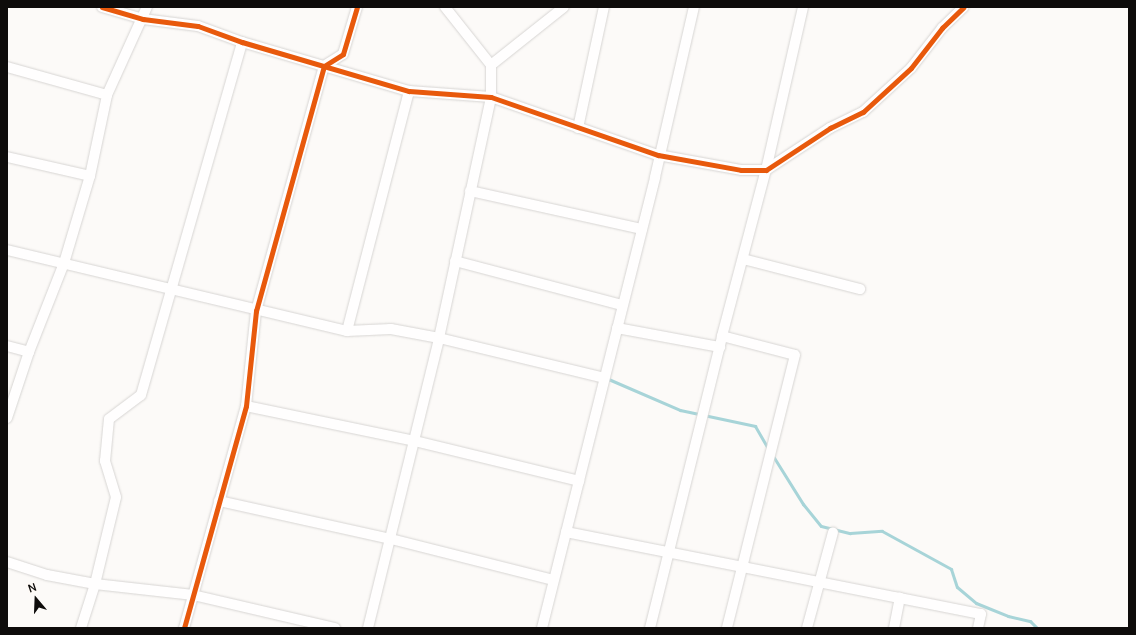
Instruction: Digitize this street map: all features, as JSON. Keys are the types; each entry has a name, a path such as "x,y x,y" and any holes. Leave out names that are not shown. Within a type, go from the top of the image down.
{"street":[{"path":"102,7 143,19 198,26 242,42 409,91 491,97 658,155 741,170 766,170 830,128 863,112 910,68 942,28 964,7"},
{"path":"7,418 29,352 64,264 90,176 107,94 143,19 147,7"},
{"path":"184,628 246,406 256,311 324,66 343,54 357,7"},
{"path":"368,628 439,338 491,97 491,65 445,7"},
{"path":"491,65 564,7"},
{"path":"578,128 604,7"},
{"path":"542,628 642,229 658,155 694,7"},
{"path":"650,628 722,336 766,170 803,7"},
{"path":"81,628 95,584 116,497 104,461 109,419 141,395 242,42"},
{"path":"7,67 107,94"},
{"path":"347,331 409,91"},
{"path":"7,156 90,176"},
{"path":"470,191 642,229"},
{"path":"7,250 131,281 172,288 256,311 347,331 391,329 439,338 604,378"},
{"path":"743,259 860,289"},
{"path":"455,261 622,305"},
{"path":"617,328 720,347"},
{"path":"722,336 795,355 727,628"},
{"path":"7,346 29,352"},
{"path":"246,406 415,441 579,480"},
{"path":"219,501 391,539 553,580"},
{"path":"566,532 981,614 978,628"},
{"path":"807,628 833,532"},
{"path":"7,562 47,575 95,584 193,595 335,628"},
{"path":"894,628 900,598"}],"waterway":[{"path":"606,378 680,410 755,426 769,450"},
{"path":"773,456 803,504 821,526 850,533 882,531 951,569 957,587 976,603 1008,616 1030,621 1037,628"}],"cycle path":[{"path":"102,7 143,19 198,26 242,42 409,91 491,97 658,155 741,170 766,170 830,128 863,112 911,68 942,28 964,7"},
{"path":"184,628 246,406 256,311 324,66 343,54 357,7"}]}
